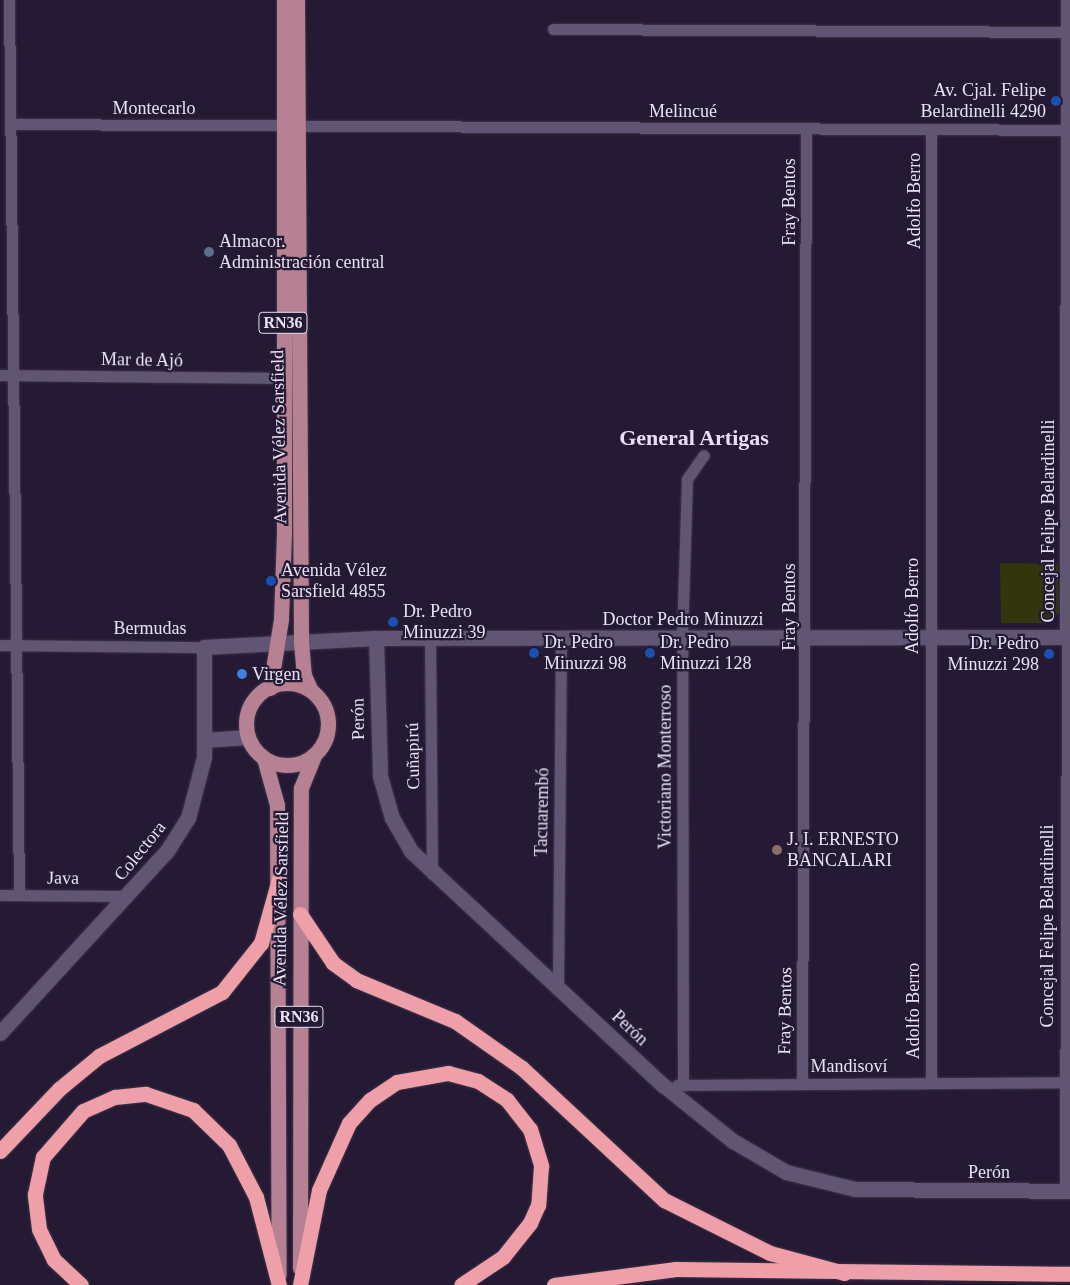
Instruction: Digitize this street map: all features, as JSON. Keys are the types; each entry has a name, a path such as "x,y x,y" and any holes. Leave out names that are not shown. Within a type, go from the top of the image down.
{"highway":[{"path":"0,1151 59,1089 99,1056 222,992 261,943 279,879"},
{"path":"300,914 333,963 356,980 455,1020 522,1068 664,1200 770,1253 844,1272"},
{"path":"300,1284 319,1190 349,1123 370,1100 397,1082 448,1074 478,1081 507,1100 530,1129 541,1166 538,1205 526,1229 503,1257 461,1285"},
{"path":"80,1285 54,1260 39,1229 35,1194 40,1166 68,1123 100,1102 129,1094 163,1097 193,1110 229,1144 256,1197 279,1284"},
{"path":"554,1285 676,1269 1070,1274"}],"main road":[{"name":"Avenida Vélez Sarsfield","path":"284,0 290,127 300,642 304,675 311,691"},
{"name":"Avenida Vélez Sarsfield","path":"270,688 278,645 284,531 283,378 290,127 297,0"},
{"name":"Concejal Felipe Belardinelli","path":"1067,638 1068,0"},
{"name":"Doctor Pedro Minuzzi","path":"300,642 376,638 1067,638"},
{"name":"Perón","path":"376,638 376,731 382,786 399,832 432,874 558,986 663,1085 757,1158 826,1184 894,1191 1068,1191"},
{"name":"Bermudas","path":"204,647 278,645 300,642"},
{"name":"Colectora","path":"0,1033 126,896 188,818 200,784 204,740 204,647"},
{"path":"204,740 248,737 249,710 270,688 291,684 311,691"},
{"name":"RN36","path":"311,691 328,717 326,738 314,755"},
{"name":"RN36","path":"248,737 264,758"},
{"name":"Avenida Vélez Sarsfield","path":"300,1284 301,788 314,755"},
{"path":"264,758 284,765 314,755"},
{"name":"Avenida Vélez Sarsfield","path":"264,758 277,805 279,879 279,1284"}],"street":[{"path":"9,0 11,124 6,251 13,375 20,895"},
{"path":"553,29 1068,32"},
{"name":"Montecarlo","path":"11,124 290,127"},
{"name":"Melincué","path":"290,127 1069,130"},
{"name":"Fray Bentos","path":"802,1084 806,638 806,129"},
{"name":"Adolfo Berro","path":"931,130 929,638 931,1083"},
{"name":"Mar de Ajó","path":"0,375 283,378"},
{"name":"Victoriano Monterroso","path":"683,1085 682,638 687,479 704,455"},
{"name":"Cuñapirú","path":"430,638 432,874"},
{"name":"Tacuarembó","path":"558,986 561,638"},
{"name":"Concejal Felipe Belardinelli","path":"1067,638 1068,862 1066,1082 1068,1191"},
{"name":"Bermudas","path":"0,645 204,647"},
{"name":"Java","path":"0,895 126,896"},
{"name":"Mandisoví","path":"663,1085 1066,1082"}],"shaded area":[{"path":"1000,563 1058,564 1059,612 1050,623 1001,623"}],"place":[{"name":"Av. Cjal. Felipe Belardinelli 4290","path":"1056,101"},
{"name":"Almacor. Administración central","path":"209,252"},
{"name":"Avenida Vélez Sarsfield 4855","path":"271,581"},
{"name":"Dr. Pedro Minuzzi 39","path":"393,622"},
{"name":"Dr. Pedro Minuzzi 98","path":"534,653"},
{"name":"Dr. Pedro Minuzzi 128","path":"650,653"},
{"name":"Dr. Pedro Minuzzi 298","path":"1049,654"},
{"name":"Virgen","path":"242,674"},
{"name":"J. I. ERNESTO BANCALARI","path":"777,850"}],"district":[{"name":"General Artigas","path":"694,438"}]}
